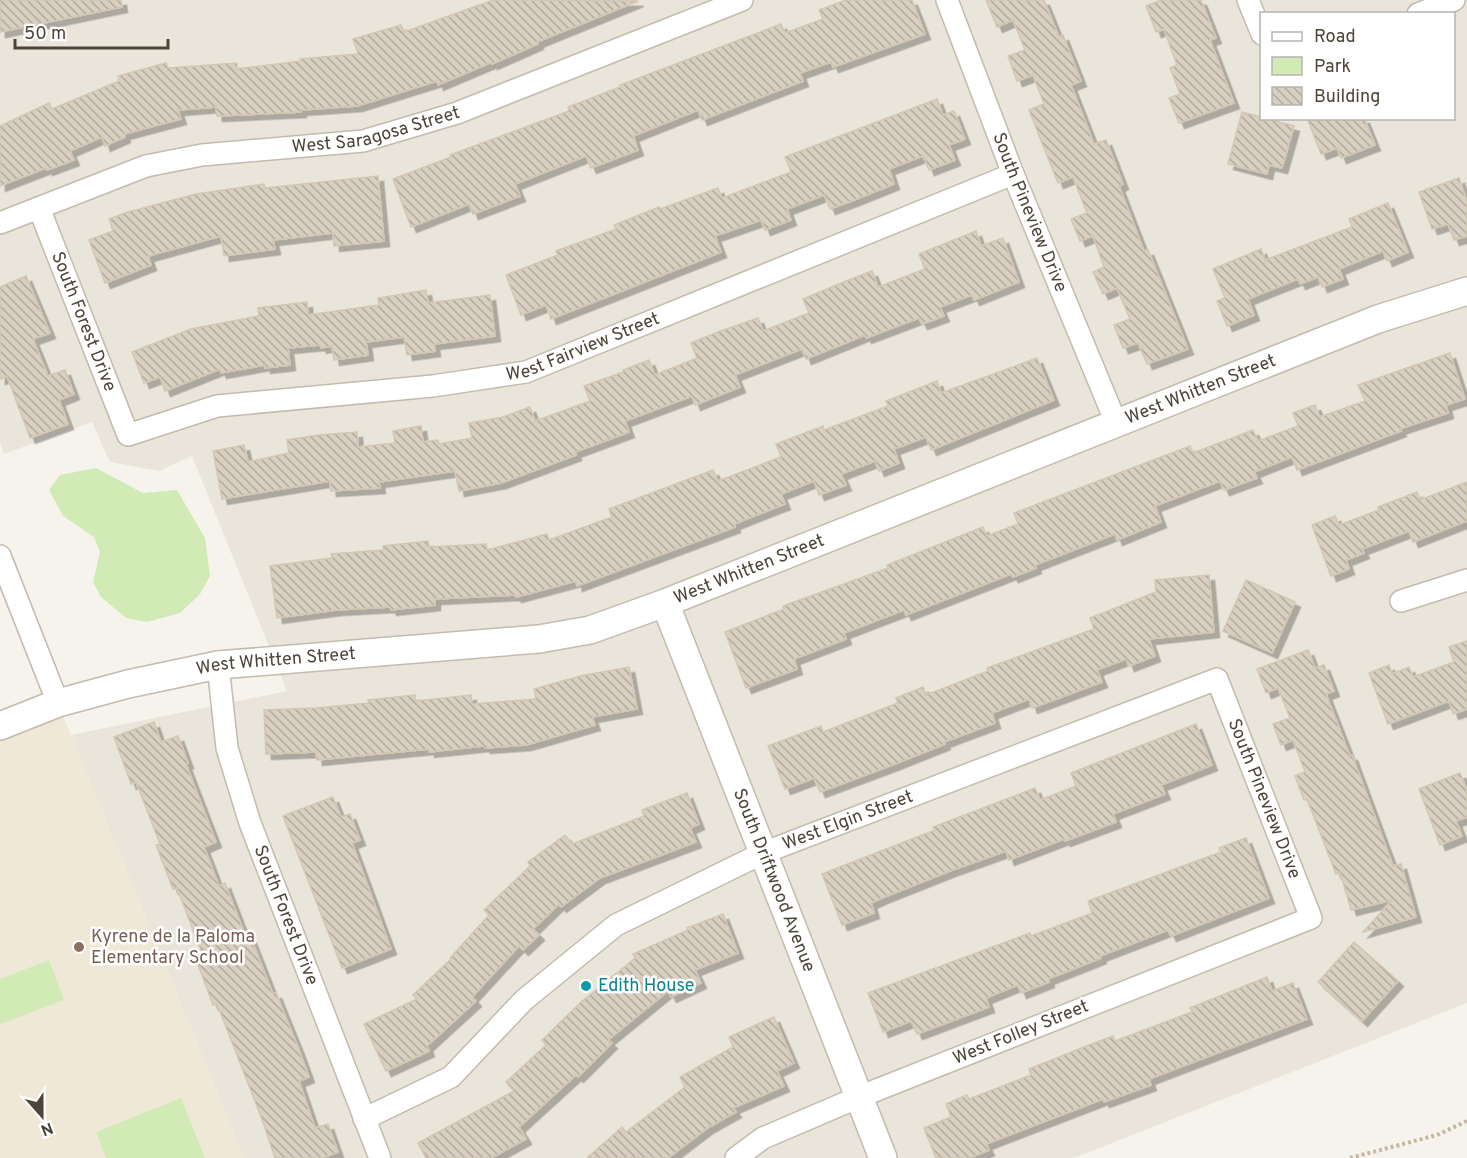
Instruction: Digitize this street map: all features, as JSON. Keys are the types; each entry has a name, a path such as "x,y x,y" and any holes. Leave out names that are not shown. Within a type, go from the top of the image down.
{"street":[{"name":"West Saragosa Street","path":"0,223 146,166 202,155 363,141 457,113 742,0"},
{"name":"South Pineview Drive","path":"947,0 1013,174 1117,425"},
{"path":"1248,0 1260,29"},
{"path":"1424,12 1454,0"},
{"name":"West Fairview Street","path":"128,435 217,406 433,386 526,372 1013,174"},
{"name":"South Forest Drive","path":"39,208 128,435"},
{"name":"West Whitten Street","path":"0,726 58,703 128,684 218,665 539,639 590,630 665,603 1117,425 1378,319 1467,291"},
{"path":"0,556 58,703"},
{"path":"1401,600 1467,580"},
{"name":"South Driftwood Avenue","path":"665,603 883,1158"},
{"name":"South Forest Drive","path":"218,665 226,748 250,823 380,1158"},
{"name":"South Pineview Drive","path":"1217,679 1311,918"},
{"name":"West Elgin Street","path":"364,1119 451,1077 524,1000 616,925 763,853 1217,679"},
{"name":"West Folley Street","path":"736,1158 763,1138 859,1096 1311,918"}],"path":[{"path":"1350,1158 1437,1135 1467,1121"}],"shaded area":[{"path":"0,0 1467,0 1467,1003 1074,1158 244,1158 71,735 287,691 192,456 159,471 110,462 92,422 4,454 0,443"},
{"name":"Kyrene de la Paloma Elementary School","path":"58,703 244,1158 0,1158 0,726"}],"green space":[{"path":"96,468 143,493 177,490 205,538 210,576 200,594 180,613 147,622 126,618 101,597 93,582 100,552 94,537 63,516 49,490 60,475"},
{"path":"49,960 64,1000 0,1024 0,979"},
{"path":"181,1098 205,1158 106,1158 96,1132"}],"building":[{"path":"0,0 121,0 122,7 0,32"},
{"path":"493,0 638,1 438,85 437,81 357,106 301,110 301,112 217,116 216,107 178,110 181,119 124,134 125,137 105,146 102,137 70,151 74,160 0,186 0,126 49,103 52,109 119,81 118,76 166,63 168,68 237,63 237,69 301,61 300,59 358,54 353,39 401,25 404,32"},
{"path":"846,0 912,0 925,34 833,67 831,62 800,73 803,81 702,120 698,110 633,136 638,150 591,168 586,156 515,184 520,196 473,214 469,204 411,227 393,179 451,157 450,155 569,111 568,107 620,87 620,85 781,24 785,33 823,19 819,10"},
{"path":"986,0 1044,0 1059,37 1063,35 1081,81 1071,85 1094,144 1106,140 1123,184 1119,186 1144,251 1148,250 1188,349 1147,364 1138,343 1123,348 1114,325 1130,319 1117,288 1103,294 1093,272 1104,267 1093,236 1080,241 1071,219 1087,213 1073,177 1058,183 1029,110 1044,104 1033,75 1017,81 1008,56 1025,50 1013,20 997,27"},
{"path":"1161,0 1201,0 1216,38 1210,40 1234,103 1179,123 1169,98 1180,94 1170,68 1177,65 1164,29 1156,32 1146,6"},
{"path":"937,99 943,115 954,111 965,139 949,145 955,160 929,170 923,156 889,169 894,184 854,200 830,209 824,195 787,209 791,220 765,230 761,220 715,236 721,252 551,319 546,305 521,315 506,275 558,255 556,251 616,229 614,225 659,207 660,209 718,188 722,198 791,172 785,157"},
{"path":"1242,112 1260,117 1260,120 1272,120 1294,126 1282,168 1269,165 1267,174 1228,164"},
{"path":"1308,120 1365,120 1375,145 1341,158 1337,148 1321,154"},
{"path":"378,176 384,241 334,246 333,233 273,240 275,249 224,256 221,236 148,256 151,265 105,283 89,240 113,231 109,219 196,194 264,184 265,188"},
{"path":"1459,178 1467,202 1467,236 1454,240 1448,224 1432,229 1419,192"},
{"path":"1388,203 1408,252 1387,261 1383,251 1339,269 1343,279 1322,287 1318,277 1300,284 1298,279 1248,299 1254,315 1227,326 1217,301 1225,298 1213,269 1261,249 1265,260 1352,227 1349,219"},
{"path":"976,231 981,246 1003,238 1019,282 974,300 972,295 940,307 944,316 922,324 919,318 866,338 865,335 806,359 802,349 735,375 740,387 695,405 692,396 625,421 629,432 501,483 459,491 455,471 379,482 380,488 331,491 330,481 222,499 213,451 244,445 248,462 289,453 287,440 357,432 358,447 395,443 393,431 421,426 423,442 438,440 439,444 472,438 469,423 503,417 530,407 535,421 590,401 584,386 623,372 623,370 649,360 655,375 697,358 691,343 718,332 758,318 763,331 809,313 803,299 851,279 872,271 878,287 925,269 919,254"},
{"path":"26,276 50,333 33,339 48,376 65,370 74,394 59,400 68,424 30,438 7,376 0,379 0,287"},
{"path":"426,290 428,303 490,295 495,336 434,344 435,351 407,355 404,337 366,342 368,355 334,360 332,346 288,348 290,365 265,368 265,365 221,373 220,369 165,391 160,377 144,383 132,352 191,329 259,316 258,308 307,302 308,315 379,305 378,298"},
{"path":"1450,353 1465,399 1446,405 1448,413 1399,429 1401,431 1297,470 1292,457 1254,472 1257,478 1224,490 1220,481 1155,506 1161,522 1117,540 1115,534 1035,565 1036,568 1013,577 1011,574 906,615 904,610 844,633 846,639 794,659 797,669 746,688 725,632 784,609 783,606 888,568 887,565 983,527 987,536 1018,524 1014,513 1190,446 1193,453 1253,430 1258,441 1298,426 1293,413 1315,405 1320,417 1365,401 1358,385"},
{"path":"1037,358 1054,400 931,450 926,437 894,449 899,463 879,471 875,461 841,474 846,485 819,495 814,481 781,494 785,504 734,524 735,527 577,586 576,581 516,597 515,595 435,599 435,605 391,610 390,607 336,610 277,618 270,566 332,558 331,554 384,550 383,546 428,541 429,547 486,544 487,550 547,534 549,540 612,517 609,509 713,470 718,481 781,457 776,444 823,426 824,430 888,406 886,401 937,381 941,393"},
{"path":"1467,482 1467,521 1413,542 1409,531 1362,549 1364,553 1346,560 1349,569 1331,576 1312,525 1335,516 1339,525 1417,492 1420,500"},
{"path":"1209,575 1214,632 1149,639 1155,656 1129,666 1126,659 1097,670 1102,682 1032,708 1029,699 992,713 995,723 820,792 814,778 785,789 768,746 821,726 823,732 898,703 896,698 923,687 926,695 988,671 987,668 1094,629 1090,618 1156,592 1155,580"},
{"path":"1246,580 1295,602 1272,653 1223,631"},
{"path":"1467,641 1467,709 1453,714 1449,701 1388,724 1369,673 1389,665 1392,674 1409,667 1413,677 1454,662 1449,647"},
{"path":"1308,650 1315,668 1324,665 1334,691 1326,694 1350,756 1352,755 1393,866 1401,864 1416,917 1363,932 1392,900 1351,910 1340,872 1336,874 1307,799 1304,800 1295,776 1305,772 1293,740 1281,745 1273,724 1290,718 1278,688 1266,693 1257,669"},
{"path":"629,667 637,709 592,717 595,725 526,745 485,748 484,746 429,752 429,749 317,760 316,752 266,754 264,710 369,703 368,700 415,695 415,701 471,695 472,704 536,699 534,689 580,676"},
{"path":"154,722 161,742 178,736 188,763 186,764 216,842 204,847 219,886 225,883 247,940 251,938 273,994 276,993 298,1047 309,1077 299,1081 315,1128 328,1124 338,1152 322,1158 275,1158 217,1004 213,1005 196,959 203,956 177,888 173,889 156,845 160,844 136,782 131,784 114,737"},
{"path":"1196,724 1212,765 1161,785 1165,794 1113,814 1116,822 1009,860 1006,851 950,871 871,903 874,913 842,925 822,874 935,830 933,827 1035,788 1040,800 1076,786 1071,773"},
{"path":"1460,773 1467,790 1467,817 1456,821 1462,836 1440,845 1419,789"},
{"path":"687,793 699,824 690,828 696,842 600,878 561,907 559,904 533,929 539,935 523,950 519,946 472,997 476,1001 427,1046 429,1051 386,1071 364,1024 417,999 413,995 451,959 489,915 484,910 530,866 528,862 565,835 572,844 644,816 642,810"},
{"path":"333,797 341,817 350,814 360,840 352,843 391,949 342,968 283,816"},
{"path":"1246,838 1269,898 1171,936 1168,930 1100,956 1101,958 1048,979 1049,982 1021,993 1018,985 986,998 989,1007 917,1034 911,1021 883,1032 868,993 1030,933 1031,936 1092,913 1088,901 1221,852 1219,848"},
{"path":"723,914 738,953 695,970 701,983 671,997 668,991 608,1040 612,1043 578,1077 576,1075 519,1127 526,1139 491,1158 426,1158 418,1143 514,1091 506,1082 546,1045 542,1040 580,1003 635,958 633,954 688,930 687,928"},
{"path":"1354,942 1398,981 1362,1021 1318,982"},
{"path":"1267,977 1272,991 1293,983 1307,1019 1149,1079 1151,1085 1104,1102 1103,1099 986,1144 989,1150 969,1158 936,1158 924,1128 951,1117 946,1104 967,1095 969,1099 1031,1075 1029,1069 1113,1036 1115,1041 1192,1012 1190,1008"},
{"path":"774,1017 794,1063 777,1071 784,1086 733,1108 736,1112 709,1127 668,1158 587,1158 622,1127 626,1132 685,1087 680,1077 733,1047 729,1037"}],"place":[{"name":"Kyrene de la Paloma Elementary School","path":"79,947"},
{"name":"Edith House","path":"586,986"}]}
